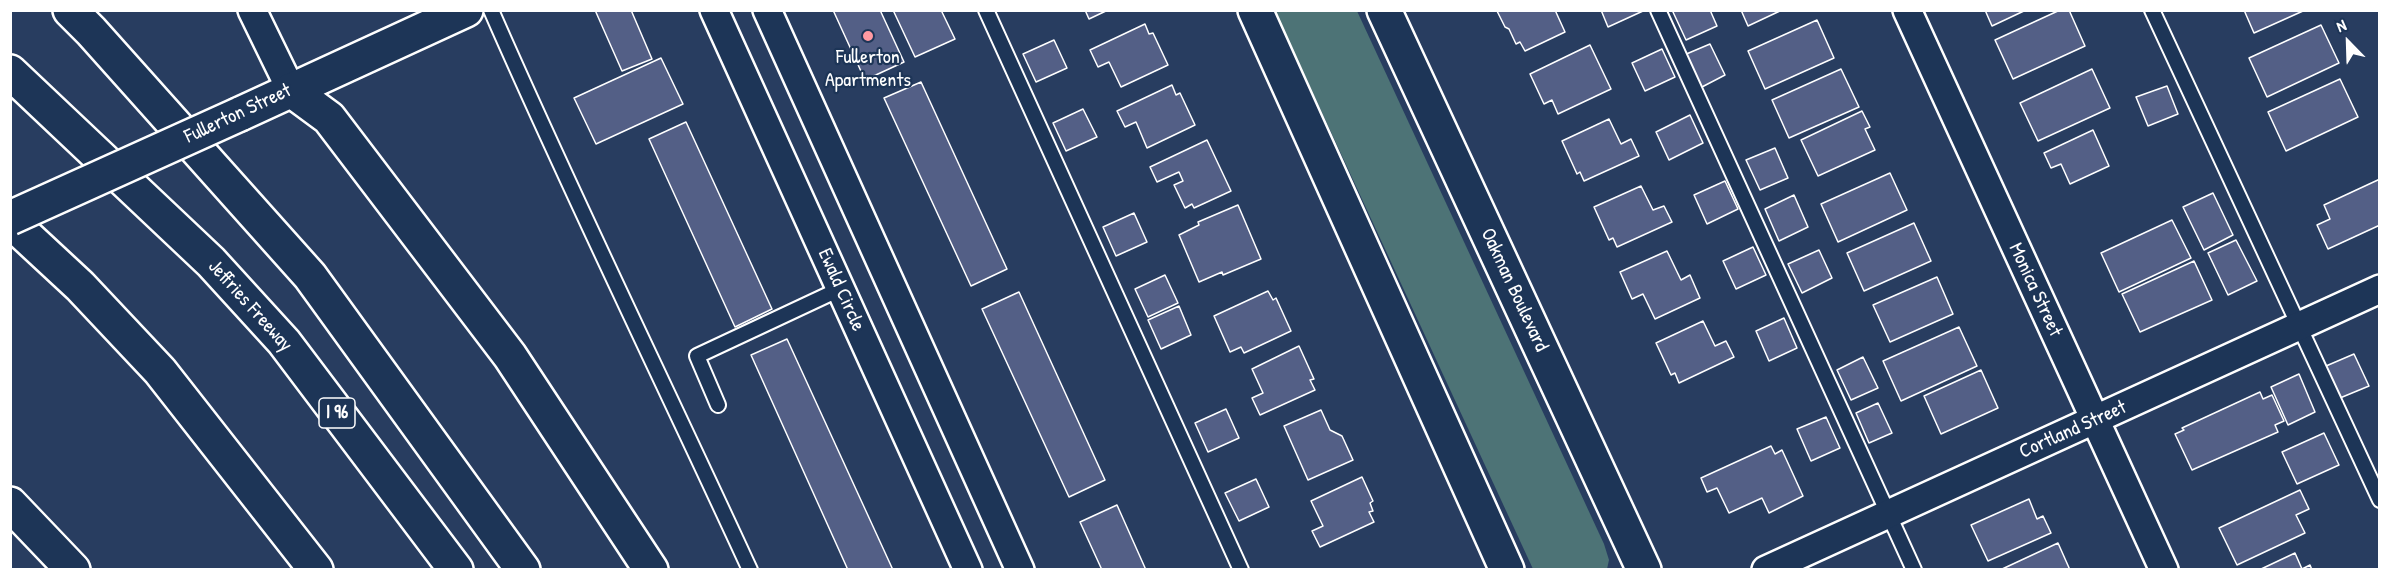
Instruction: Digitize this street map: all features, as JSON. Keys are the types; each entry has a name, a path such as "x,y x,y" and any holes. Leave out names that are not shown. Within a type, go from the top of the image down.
{"main road":[{"path":"70,10 310,276 523,570"},
{"name":"Fullerton Street","path":"10,220 466,10"},
{"path":"1255,10 1507,570"},
{"name":"Oakman Boulevard","path":"1384,10 1644,570"},
{"name":"Jeffries Freeway","path":"10,72 211,262 276,334 456,570"},
{"path":"291,90 329,118 510,356 651,570"},
{"path":"10,220 80,286 160,371 316,570"},
{"path":"10,246 80,286"},
{"path":"10,504 73,570"}],"street":[{"path":"252,10 291,90"},
{"name":"Ewald Circle","path":"714,10 968,570"},
{"path":"767,10 1020,570"},
{"name":"Monica Street","path":"1907,10 2164,570"},
{"name":"Cortland Street","path":"1766,570 2379,289"}],"lane":[{"path":"491,10 547,137 750,570"},
{"path":"986,10 1241,570"},
{"path":"1658,10 1914,570"},
{"path":"2152,10 2379,500"},
{"path":"718,405 697,356 840,289"}],"green space":[{"path":"1275,11 1357,11 1604,544 1609,560 1607,569 1533,569"}],"building":[{"path":"595,10 631,10 652,59 622,71"},
{"name":"Fullerton Apartments","path":"833,10 880,10 904,62 865,80"},
{"name":"Fullerton Apartments","path":"893,10 941,10 955,39 915,57"},
{"path":"1085,10 1108,10 1089,19"},
{"path":"1555,10 1565,32 1525,51 1520,42 1516,44 1497,11"},
{"path":"1601,10 1643,10 1643,11 1608,27"},
{"path":"1676,10 1710,10 1717,26 1686,40 1673,12"},
{"path":"1741,10 1782,10 1748,26"},
{"path":"1985,10 2026,10 1992,26"},
{"path":"2060,10 2069,10 2085,46 2013,79 1995,40"},
{"path":"2244,10 2303,10 2303,11 2254,33"},
{"path":"1817,20 1834,58 1765,89 1748,51"},
{"path":"1145,24 1149,34 1153,33 1168,65 1121,87 1109,62 1098,67 1090,50"},
{"path":"2321,25 2339,63 2267,97 2249,58"},
{"path":"1054,40 1067,68 1036,82 1023,54"},
{"path":"1710,44 1725,75 1700,88 1684,55"},
{"path":"1590,45 1611,89 1558,114 1552,100 1544,104 1530,74"},
{"path":"1662,49 1675,77 1645,91 1632,63"},
{"path":"661,58 683,104 596,144 574,98"},
{"path":"1841,69 1859,107 1789,138 1772,100"},
{"path":"2092,69 2110,108 2038,141 2020,103"},
{"path":"2340,79 2358,117 2286,151 2268,112"},
{"path":"921,82 1007,269 971,286 884,98"},
{"path":"1172,85 1176,95 1180,93 1195,125 1147,148 1136,122 1125,127 1117,111"},
{"path":"2167,86 2178,114 2148,126 2136,97"},
{"path":"1083,109 1097,137 1066,151 1053,123"},
{"path":"1862,111 1870,127 1865,129 1875,150 1818,176 1801,140"},
{"path":"1690,115 1703,143 1669,160 1656,132"},
{"path":"1609,119 1621,144 1631,139 1639,156 1584,181 1580,172 1577,174 1562,141"},
{"path":"686,122 772,309 735,327 649,139"},
{"path":"2093,130 2109,166 2070,184 2061,164 2051,168 2044,153"},
{"path":"1207,140 1231,191 1194,208 1192,204 1185,208 1174,185 1183,181 1179,172 1157,182 1150,167"},
{"path":"1775,148 1788,178 1760,190 1746,160"},
{"path":"1890,173 1907,210 1838,242 1821,204"},
{"path":"2380,179 2380,225 2328,249 2317,225 2330,219 2324,205"},
{"path":"1725,181 1738,209 1707,224 1694,195"},
{"path":"1641,186 1653,210 1664,206 1672,222 1617,247 1613,238 1609,240 1594,207"},
{"path":"2213,193 2233,235 2204,250 2183,207"},
{"path":"1794,195 1808,227 1779,241 1765,209"},
{"path":"1238,205 1261,259 1199,282 1179,235 1199,225 1198,222"},
{"path":"1134,213 1147,242 1116,256 1103,227"},
{"path":"2172,220 2191,258 2119,292 2101,253"},
{"path":"1914,223 1931,261 1864,291 1847,253"},
{"path":"2236,240 2257,281 2228,295 2208,253"},
{"path":"1753,247 1766,275 1736,289 1723,261"},
{"path":"1819,250 1832,278 1802,293 1788,264"},
{"path":"1667,251 1681,280 1690,275 1700,298 1655,319 1643,294 1632,299 1620,272"},
{"path":"2194,261 2212,300 2140,332 2122,294"},
{"path":"1165,275 1178,303 1148,317 1135,289"},
{"path":"1937,277 1953,314 1890,342 1873,305"},
{"path":"1268,291 1273,300 1276,298 1291,331 1244,353 1241,347 1230,352 1214,316"},
{"path":"1019,292 1105,480 1069,497 982,309"},
{"path":"1179,306 1191,335 1161,349 1148,320"},
{"path":"1784,318 1797,348 1769,361 1756,331"},
{"path":"1703,321 1715,346 1726,341 1734,357 1679,383 1675,373 1671,375 1656,343"},
{"path":"1959,327 1977,366 1901,401 1883,361"},
{"path":"787,339 893,570 848,570 751,355"},
{"path":"1299,346 1314,379 1310,380 1315,390 1260,415 1252,398 1263,393 1252,369"},
{"path":"2354,354 2369,386 2340,398 2326,366"},
{"path":"1863,357 1878,388 1851,400 1837,370"},
{"path":"1981,370 1998,408 1941,434 1924,396"},
{"path":"2299,374 2315,412 2288,425 2271,387"},
{"path":"2260,392 2263,399 2272,395 2284,421 2275,425 2278,432 2192,470 2175,434 2184,430 2182,428"},
{"path":"1878,403 1892,433 1869,443 1856,413"},
{"path":"1226,409 1239,438 1208,452 1195,423"},
{"path":"1321,410 1330,430 1342,436 1353,460 1308,480 1284,426"},
{"path":"1826,417 1840,448 1811,461 1797,429"},
{"path":"2324,433 2339,465 2297,484 2282,452"},
{"path":"1771,446 1775,454 1782,450 1803,496 1769,513 1762,498 1729,513 1717,488 1707,492 1701,478"},
{"path":"1362,477 1373,501 1370,503 1373,511 1369,512 1374,522 1320,547 1312,531 1323,526 1311,501"},
{"path":"1256,479 1269,507 1239,521 1225,493"},
{"path":"2300,490 2309,509 2296,515 2305,533 2237,565 2219,528"},
{"path":"2029,499 2037,519 2043,516 2051,533 1988,561 1971,525"},
{"path":"1117,505 1146,570 1102,570 1080,522"},
{"path":"2058,543 2070,570 2000,570"},
{"path":"2295,553 2302,569 2310,565 2312,570 2259,570"}],"place":[{"name":"Fullerton Apartments","path":"868,36"}]}
